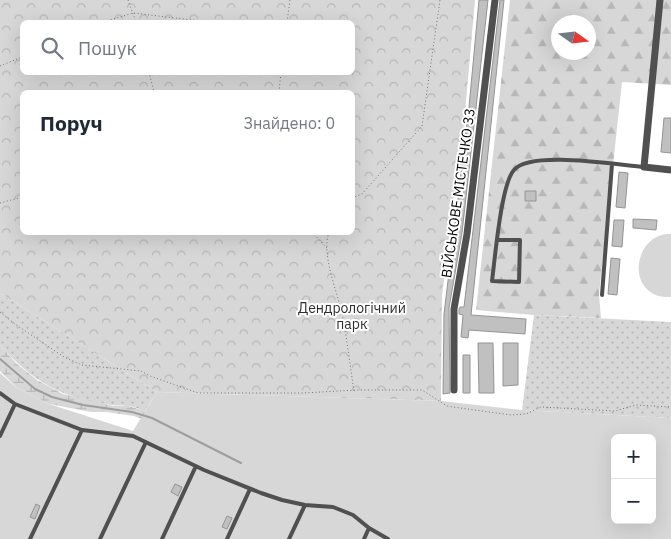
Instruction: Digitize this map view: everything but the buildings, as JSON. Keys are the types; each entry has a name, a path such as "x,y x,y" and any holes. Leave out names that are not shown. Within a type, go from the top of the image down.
{"street":[{"name":"ВІЙСЬКОВЕ МІСТЕЧКО 33","path":"454,390 454,310 468,234 495,0"},
{"path":"660,0 644,167 671,170"}],"lane":[{"path":"498,240 520,240 519,282 492,282 504,195 514,168 521,164 536,160 554,159 644,167"},
{"path":"602,295 612,164"},
{"path":"0,393 15,404 82,430 123,434 146,442 196,466 250,489 282,500 333,507 353,515 369,528 388,539"},
{"path":"0,436 15,404"},
{"path":"30,539 82,430"},
{"path":"100,539 146,442"},
{"path":"162,539 196,466"},
{"path":"227,539 250,489"},
{"path":"289,539 305,504"},
{"path":"364,539 369,528"}],"path":[{"path":"128,0 135,20"},
{"path":"287,20 290,0"},
{"path":"357,198 422,126 440,0"},
{"path":"110,20 132,13 192,20"},
{"path":"0,66 20,58"},
{"path":"150,75 154,90"},
{"path":"278,90 281,75"},
{"path":"0,203 20,198"},
{"path":"315,235 328,249"},
{"path":"328,235 326,241 342,313 354,391"},
{"path":"0,312 14,324 64,357 82,364 141,371 150,376 198,392 303,394 422,390 453,408 511,415 526,414 541,406 614,411 636,404 671,407"}],"green space":[{"name":"Дендрологічний парк","path":"0,0 475,0 464,124 442,295 441,401 157,392 0,293"},
{"path":"510,0 671,0 671,85 622,82 599,294 601,318 476,310"},
{"path":"671,234 671,297 654,294 644,286 640,277 639,267 640,257 652,240 661,235"},
{"path":"0,293 157,392 145,411 131,407 94,402 63,393 24,369 0,345"},
{"path":"534,315 671,322 671,418 522,410"},
{"path":"0,345 16,363 37,380 63,394 113,406 128,406 157,414 171,431 134,416 91,412 49,404 17,388 0,371"},
{"path":"0,373 17,388 49,404 133,431 157,392 441,401 522,410 671,418 671,539 0,539"}],"waterway":[{"path":"0,359 35,389 52,397 83,405 132,412 152,418 241,463"}]}
